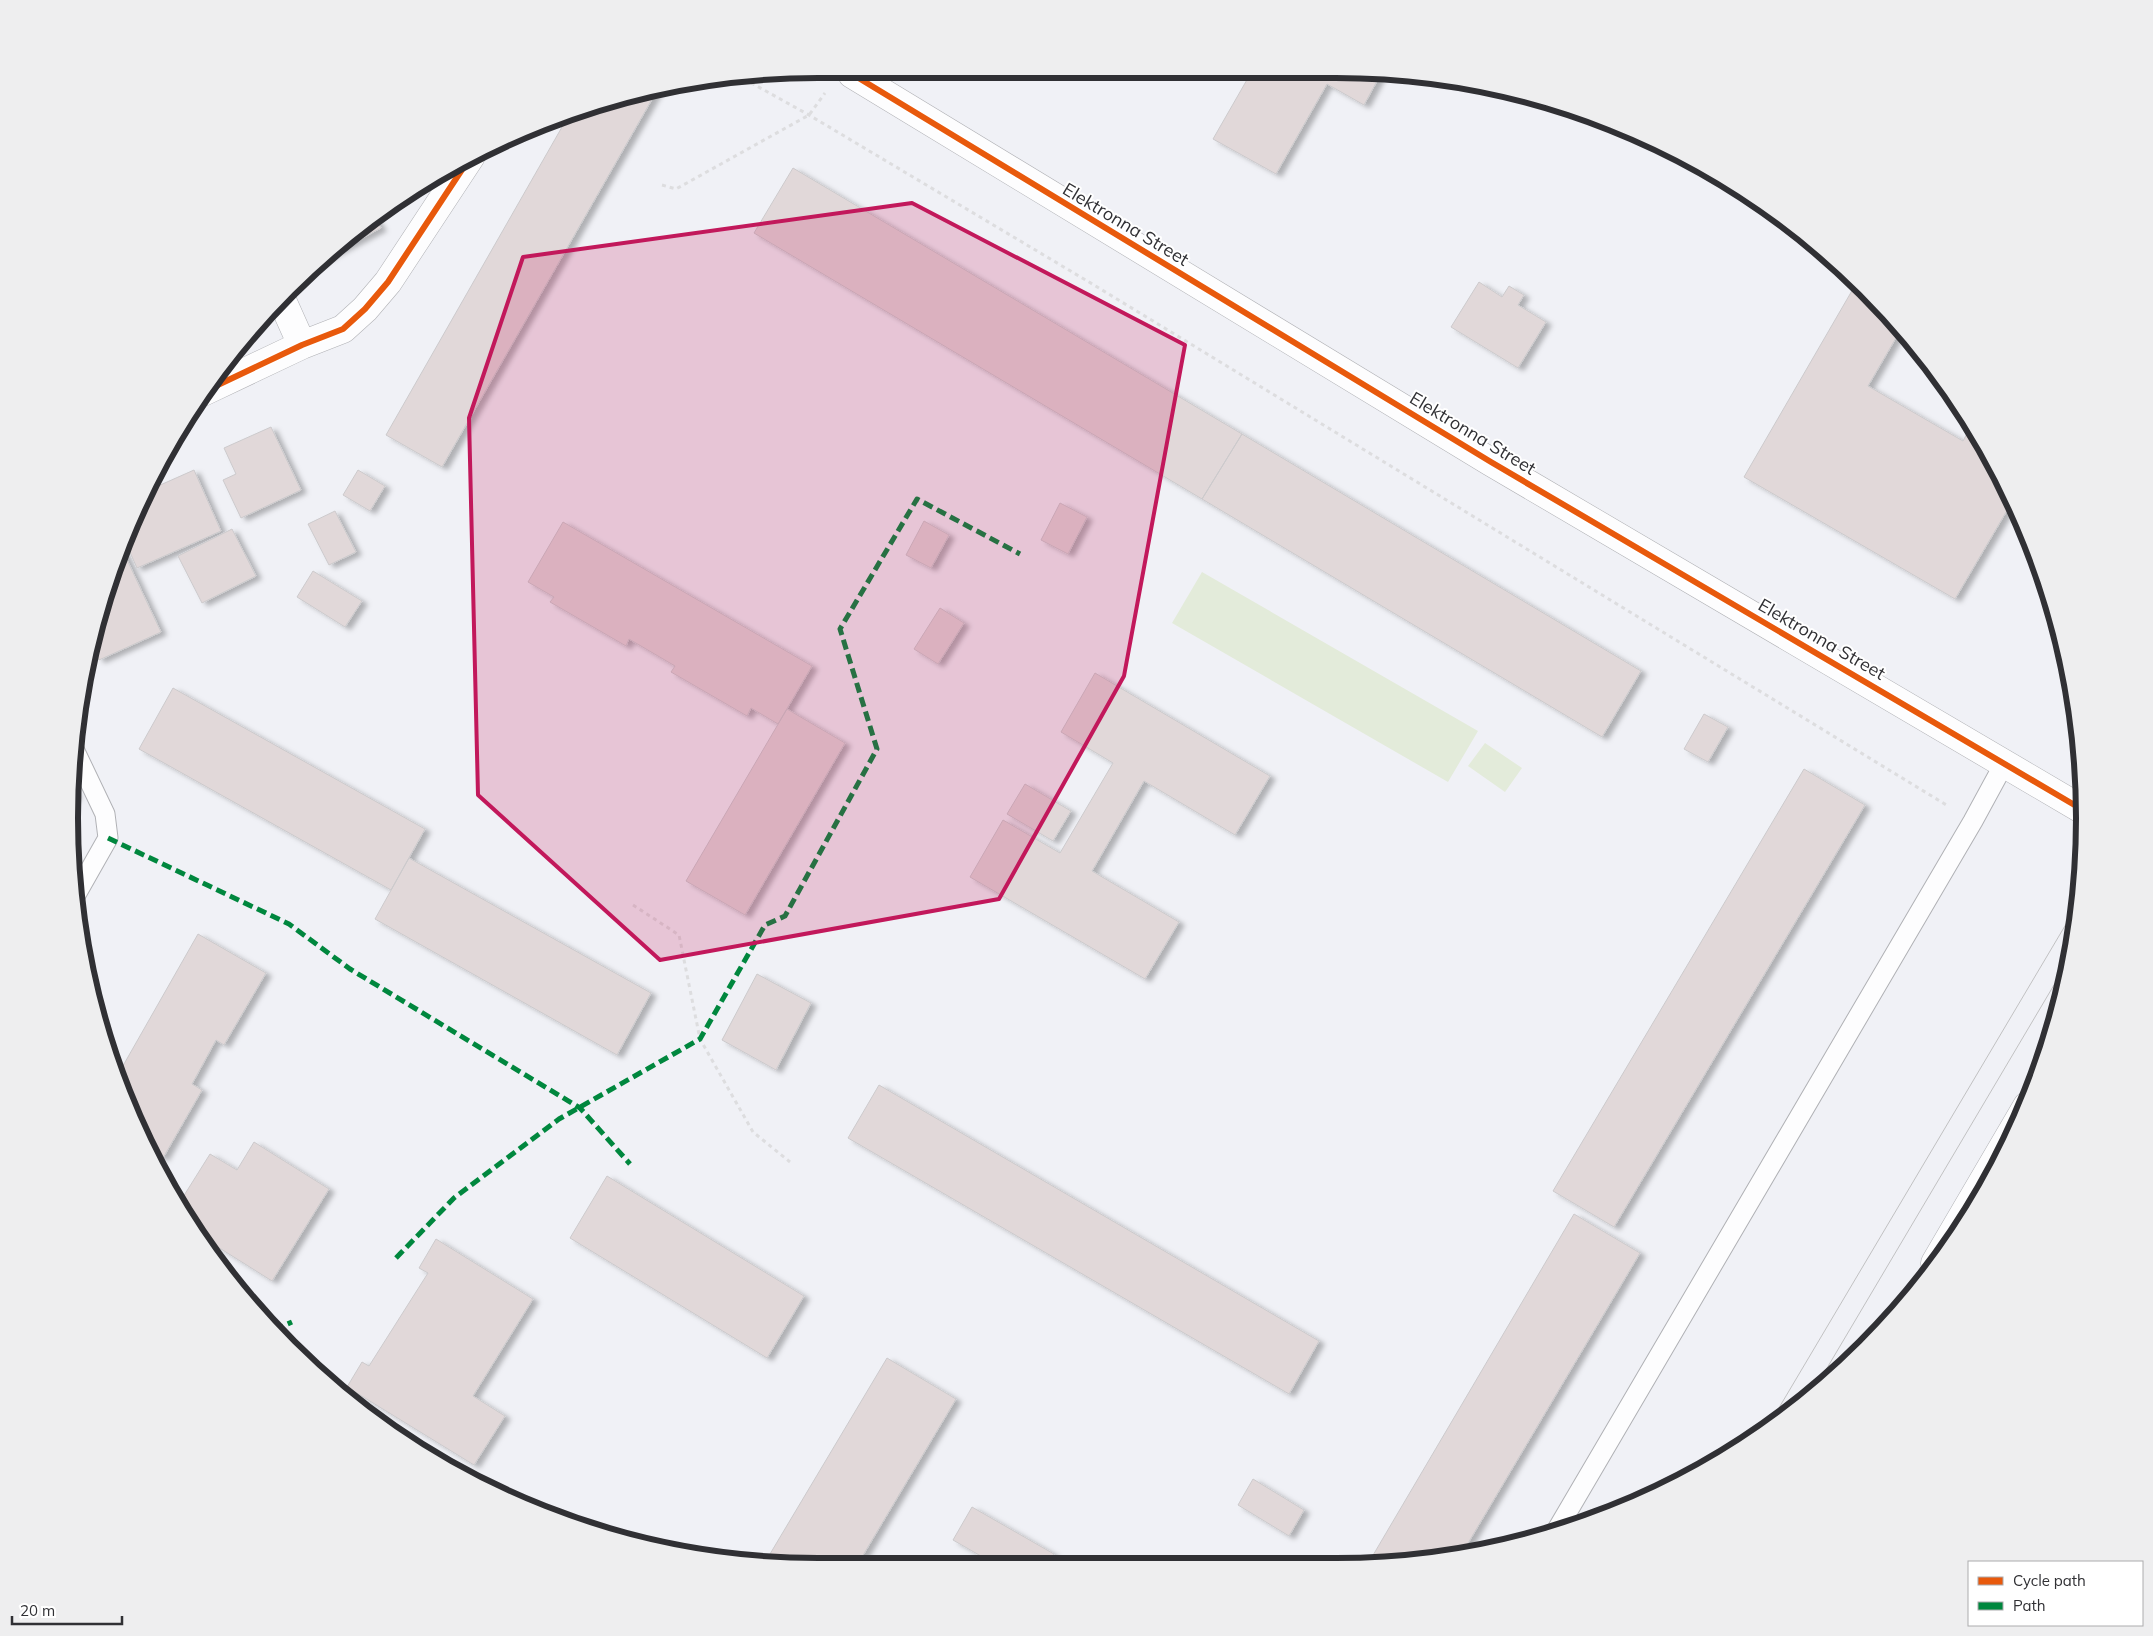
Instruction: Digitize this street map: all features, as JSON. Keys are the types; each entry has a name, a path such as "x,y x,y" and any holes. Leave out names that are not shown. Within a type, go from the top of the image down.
{"street":[{"name":"Elektronna Street","path":"859,78 1491,462 2075,805"},
{"path":"218,385 302,345 343,329 365,309 388,282 462,169"},
{"path":"284,305 302,345"}],"lane":[{"path":"80,761 105,814 108,838 81,886"},
{"path":"1561,1523 1973,821 2004,764"}],"path":[{"path":"748,81 809,115 1094,285 1973,821"},
{"path":"662,185 676,189 809,115 829,88"},
{"path":"633,905 679,935 700,1040 754,1132 790,1162"}],"highlighted area":[{"path":"912,203 1185,345 1124,676 999,899 660,960 478,795 469,418 523,257"}],"green space":[{"path":"1202,572 1478,731 1448,782 1172,623"},
{"path":"1485,743 1522,768 1505,792 1468,766"}],"building":[{"path":"1248,78 1378,79 1364,105 1327,84 1276,174 1213,139"},
{"path":"653,97 442,467 386,435 564,123 626,103"},
{"path":"793,168 1242,434 1202,499 754,233"},
{"path":"378,223 381,228 351,244"},
{"path":"1479,282 1502,297 1509,286 1524,295 1518,305 1546,322 1518,368 1451,327"},
{"path":"1853,289 1897,336 1868,386 1963,441 1967,433 1999,490 2008,509 1955,599 1744,477"},
{"path":"271,427 301,490 241,518 223,480 236,474 224,448"},
{"path":"1242,434 1641,671 1602,737 1202,499"},
{"path":"194,470 221,531 137,568 129,549 156,487"},
{"path":"358,470 385,486 370,511 343,495"},
{"path":"1060,503 1087,517 1068,554 1041,540"},
{"path":"335,511 356,552 329,565 308,524"},
{"path":"924,521 949,535 931,568 906,555"},
{"path":"563,522 812,666 778,724 751,708 747,716 671,672 675,666 629,639 626,646 550,602 554,597 528,582"},
{"path":"232,529 256,576 202,603 178,556"},
{"path":"126,557 161,632 99,660 96,655 103,626"},
{"path":"313,571 362,601 345,627 297,597"},
{"path":"940,608 964,623 938,664 914,649"},
{"path":"1095,673 1270,776 1235,835 1144,781 1092,871 1179,922 1145,979 970,877 1003,820 1060,853 1113,763 1061,732"},
{"path":"173,688 425,829 391,890 139,749"},
{"path":"787,709 845,743 745,915 686,881"},
{"path":"1704,714 1728,727 1708,762 1684,749"},
{"path":"1804,769 1865,805 1614,1227 1553,1191"},
{"path":"1025,784 1071,811 1053,841 1007,814"},
{"path":"409,858 651,993 617,1055 375,919"},
{"path":"198,934 266,973 224,1045 216,1040 192,1084 202,1090 163,1158 160,1156 154,1146 122,1068"},
{"path":"757,974 811,1003 776,1070 722,1040"},
{"path":"879,1085 1319,1341 1289,1394 848,1138"},
{"path":"254,1142 329,1189 272,1281 213,1244 183,1197 210,1154 237,1170"},
{"path":"607,1176 804,1296 767,1358 570,1238"},
{"path":"1574,1214 1640,1253 1466,1546 1432,1552 1372,1557"},
{"path":"436,1239 533,1299 473,1396 505,1416 474,1465 347,1387 362,1362 369,1366 428,1273 419,1268"},
{"path":"887,1358 956,1399 861,1558 768,1557"},
{"path":"1253,1479 1304,1510 1289,1536 1238,1505"},
{"path":"972,1507 1054,1554 1052,1558 984,1558 953,1540"}],"tram line":[{"path":"1777,1412 2068,921"},
{"path":"1823,1375 2057,980"}],"marked path":[{"path":"396,1258 454,1198 559,1119 700,1039 765,925 785,916 877,749 840,629 917,499 1020,554"},
{"path":"108,838 289,924 350,969 580,1108 630,1164"},
{"path":"280,1327 292,1322"}],"cycle path":[{"path":"859,78 1491,462 2075,806"},
{"path":"218,385 302,345 343,329 365,309 388,282 462,169"}]}
